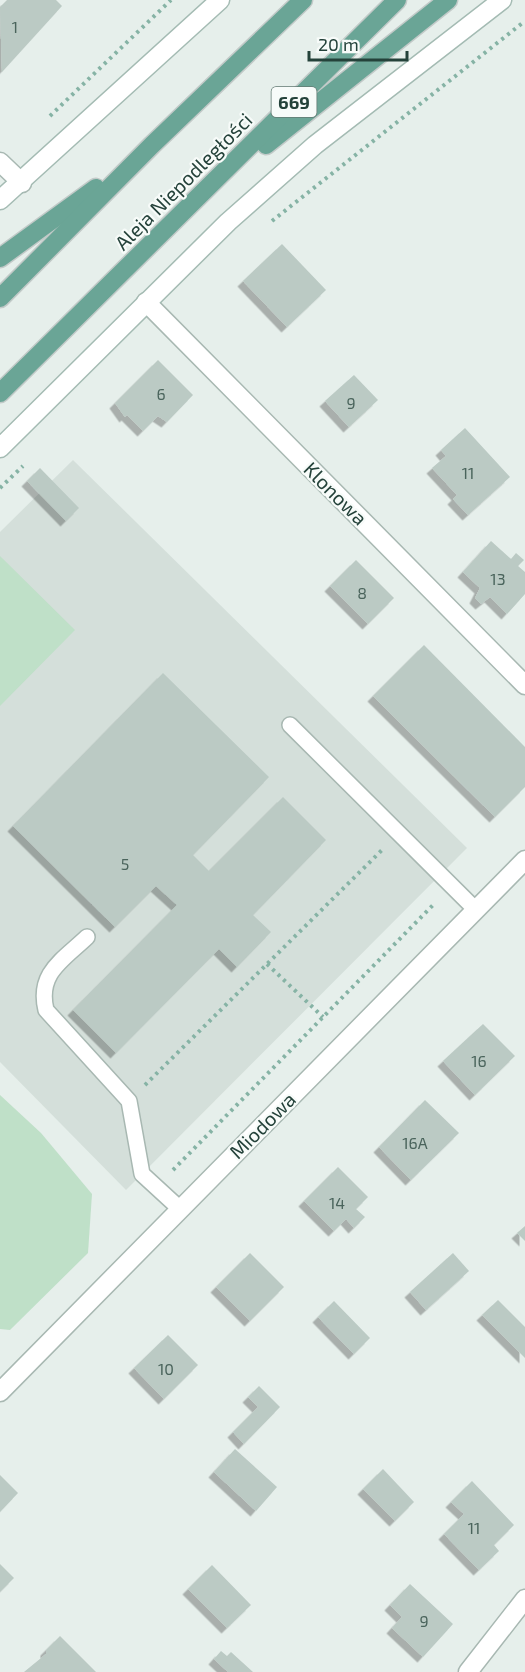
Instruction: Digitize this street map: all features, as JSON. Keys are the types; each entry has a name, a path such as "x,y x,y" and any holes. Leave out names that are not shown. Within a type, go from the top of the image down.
{"main road":[{"path":"0,298 152,145 303,0"},
{"name":"Aleja Niepodległości","path":"0,393 397,0"},
{"path":"192,205 447,0"},
{"path":"0,258 33,237 152,145"}],"street":[{"path":"0,200 22,183 220,0"},
{"path":"0,448 228,222 315,145 502,0"},
{"path":"0,162 22,183"},
{"name":"Klonowa","path":"146,302 525,685"},
{"name":"Miodowa","path":"0,1392 179,1208 525,860"},
{"path":"468,1672 525,1599"}],"lane":[{"path":"290,725 450,888 476,910"},
{"path":"87,937 47,976 42,995 46,1010 129,1101 142,1174 179,1208"}],"path":[{"path":"49,117 171,0"},
{"path":"265,227 525,21"},
{"path":"0,488 25,464"},
{"path":"129,1101 398,834"},
{"path":"155,1187 450,888"},
{"path":"267,963 323,1017"}],"shaded area":[{"path":"73,460 467,848 126,1190 0,1062 0,532"}],"green space":[{"path":"0,556 75,630 0,706"},
{"path":"0,1095 41,1133 92,1194 88,1253 10,1330 0,1329"}],"building":[{"path":"7,0 56,0 62,6 2,72 0,7"},
{"path":"282,244 326,290 287,327 243,281"},
{"path":"158,360 193,395 167,422 158,416 143,431 127,415 125,417 115,403"},
{"path":"354,375 378,400 349,427 325,401"},
{"path":"465,428 510,477 468,515 453,499 457,495 432,468 446,456 441,450"},
{"path":"40,468 79,508 66,521 27,481"},
{"path":"491,541 511,559 516,553 524,560 518,566 525,572 525,594 507,614 490,597 481,604 475,598 480,588 463,572"},
{"path":"356,560 394,598 368,624 330,586"},
{"path":"424,645 525,747 525,787 495,817 373,696"},
{"path":"163,673 269,777 193,855 209,871 283,797 326,840 253,915 271,932 237,967 219,949 116,1053 73,1010 177,905 156,886 115,927 13,826"},
{"path":"483,1024 515,1056 475,1095 443,1061"},
{"path":"425,1100 459,1133 411,1180 379,1147"},
{"path":"338,1167 368,1197 356,1209 365,1217 354,1228 346,1219 334,1231 304,1201"},
{"path":"525,1226 525,1241 517,1233"},
{"path":"250,1253 284,1287 250,1321 216,1287"},
{"path":"453,1253 469,1271 426,1310 410,1292"},
{"path":"498,1300 525,1327 525,1358 482,1315"},
{"path":"334,1301 370,1338 354,1354 318,1317"},
{"path":"168,1335 198,1365 164,1399 134,1368"},
{"path":"259,1386 280,1407 244,1444 233,1432 258,1407 248,1397"},
{"path":"235,1449 277,1487 256,1511 214,1472"},
{"path":"383,1469 414,1502 395,1521 363,1489"},
{"path":"0,1475 18,1493 0,1512"},
{"path":"472,1481 514,1525 494,1545 499,1551 479,1570 444,1534 464,1514 451,1502"},
{"path":"0,1564 14,1578 0,1592"},
{"path":"212,1565 251,1605 227,1628 188,1589"},
{"path":"410,1584 453,1624 423,1657 392,1628 402,1617 390,1605"},
{"path":"60,1636 96,1672 24,1672 46,1654 46,1650"},
{"path":"221,1651 227,1656 231,1652 253,1672 228,1672 214,1659"}]}
